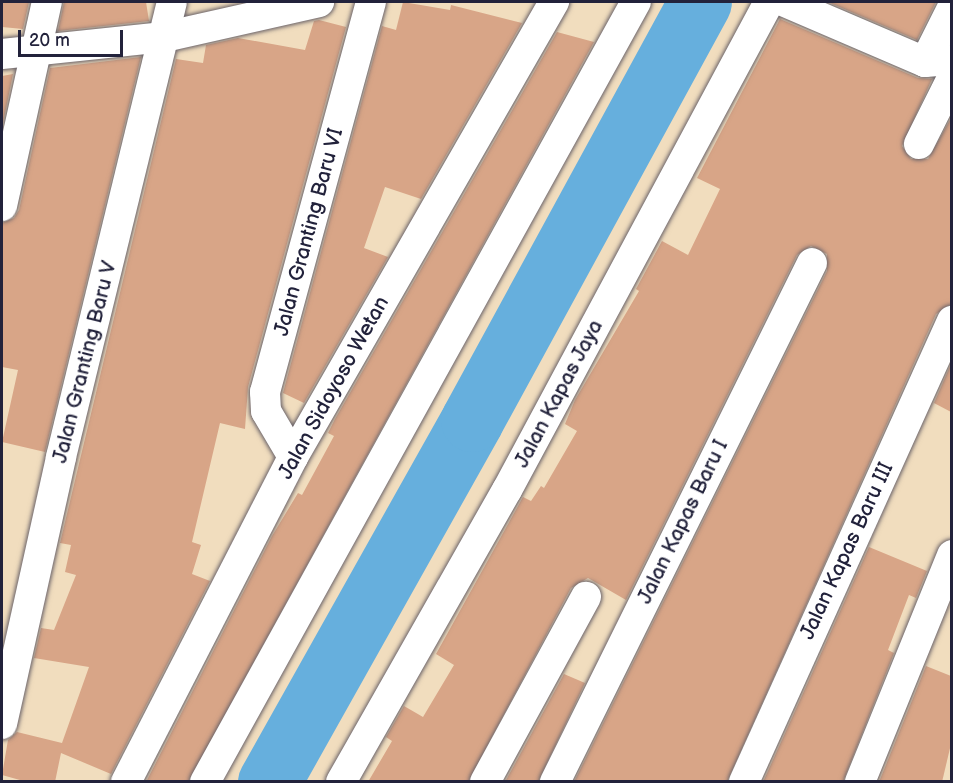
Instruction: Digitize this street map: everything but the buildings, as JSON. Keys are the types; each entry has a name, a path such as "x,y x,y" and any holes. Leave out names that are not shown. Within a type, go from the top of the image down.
{"street":[{"path":"2,206 47,2"},
{"name":"Jalan Granting Baru V","path":"2,724 61,458 172,2"},
{"path":"2,54 164,37 319,2"},
{"name":"Jalan Granting Baru VI","path":"294,457 266,411 265,392 371,2"},
{"name":"Jalan Sidoyoso Wetan","path":"126,782 294,457 554,2"},
{"path":"204,782 636,2"},
{"name":"Jalan Kapas Jaya","path":"341,782 507,490 769,2"},
{"path":"785,2 938,61 951,8"},
{"path":"919,144 951,78"},
{"name":"Jalan Kapas Baru I","path":"555,782 812,263"},
{"name":"Jalan Kapas Baru III","path":"744,782 951,321"},
{"path":"860,782 951,555"},
{"path":"485,782 586,597"}],"waterway":[{"path":"269,782 472,420 700,2"}]}
